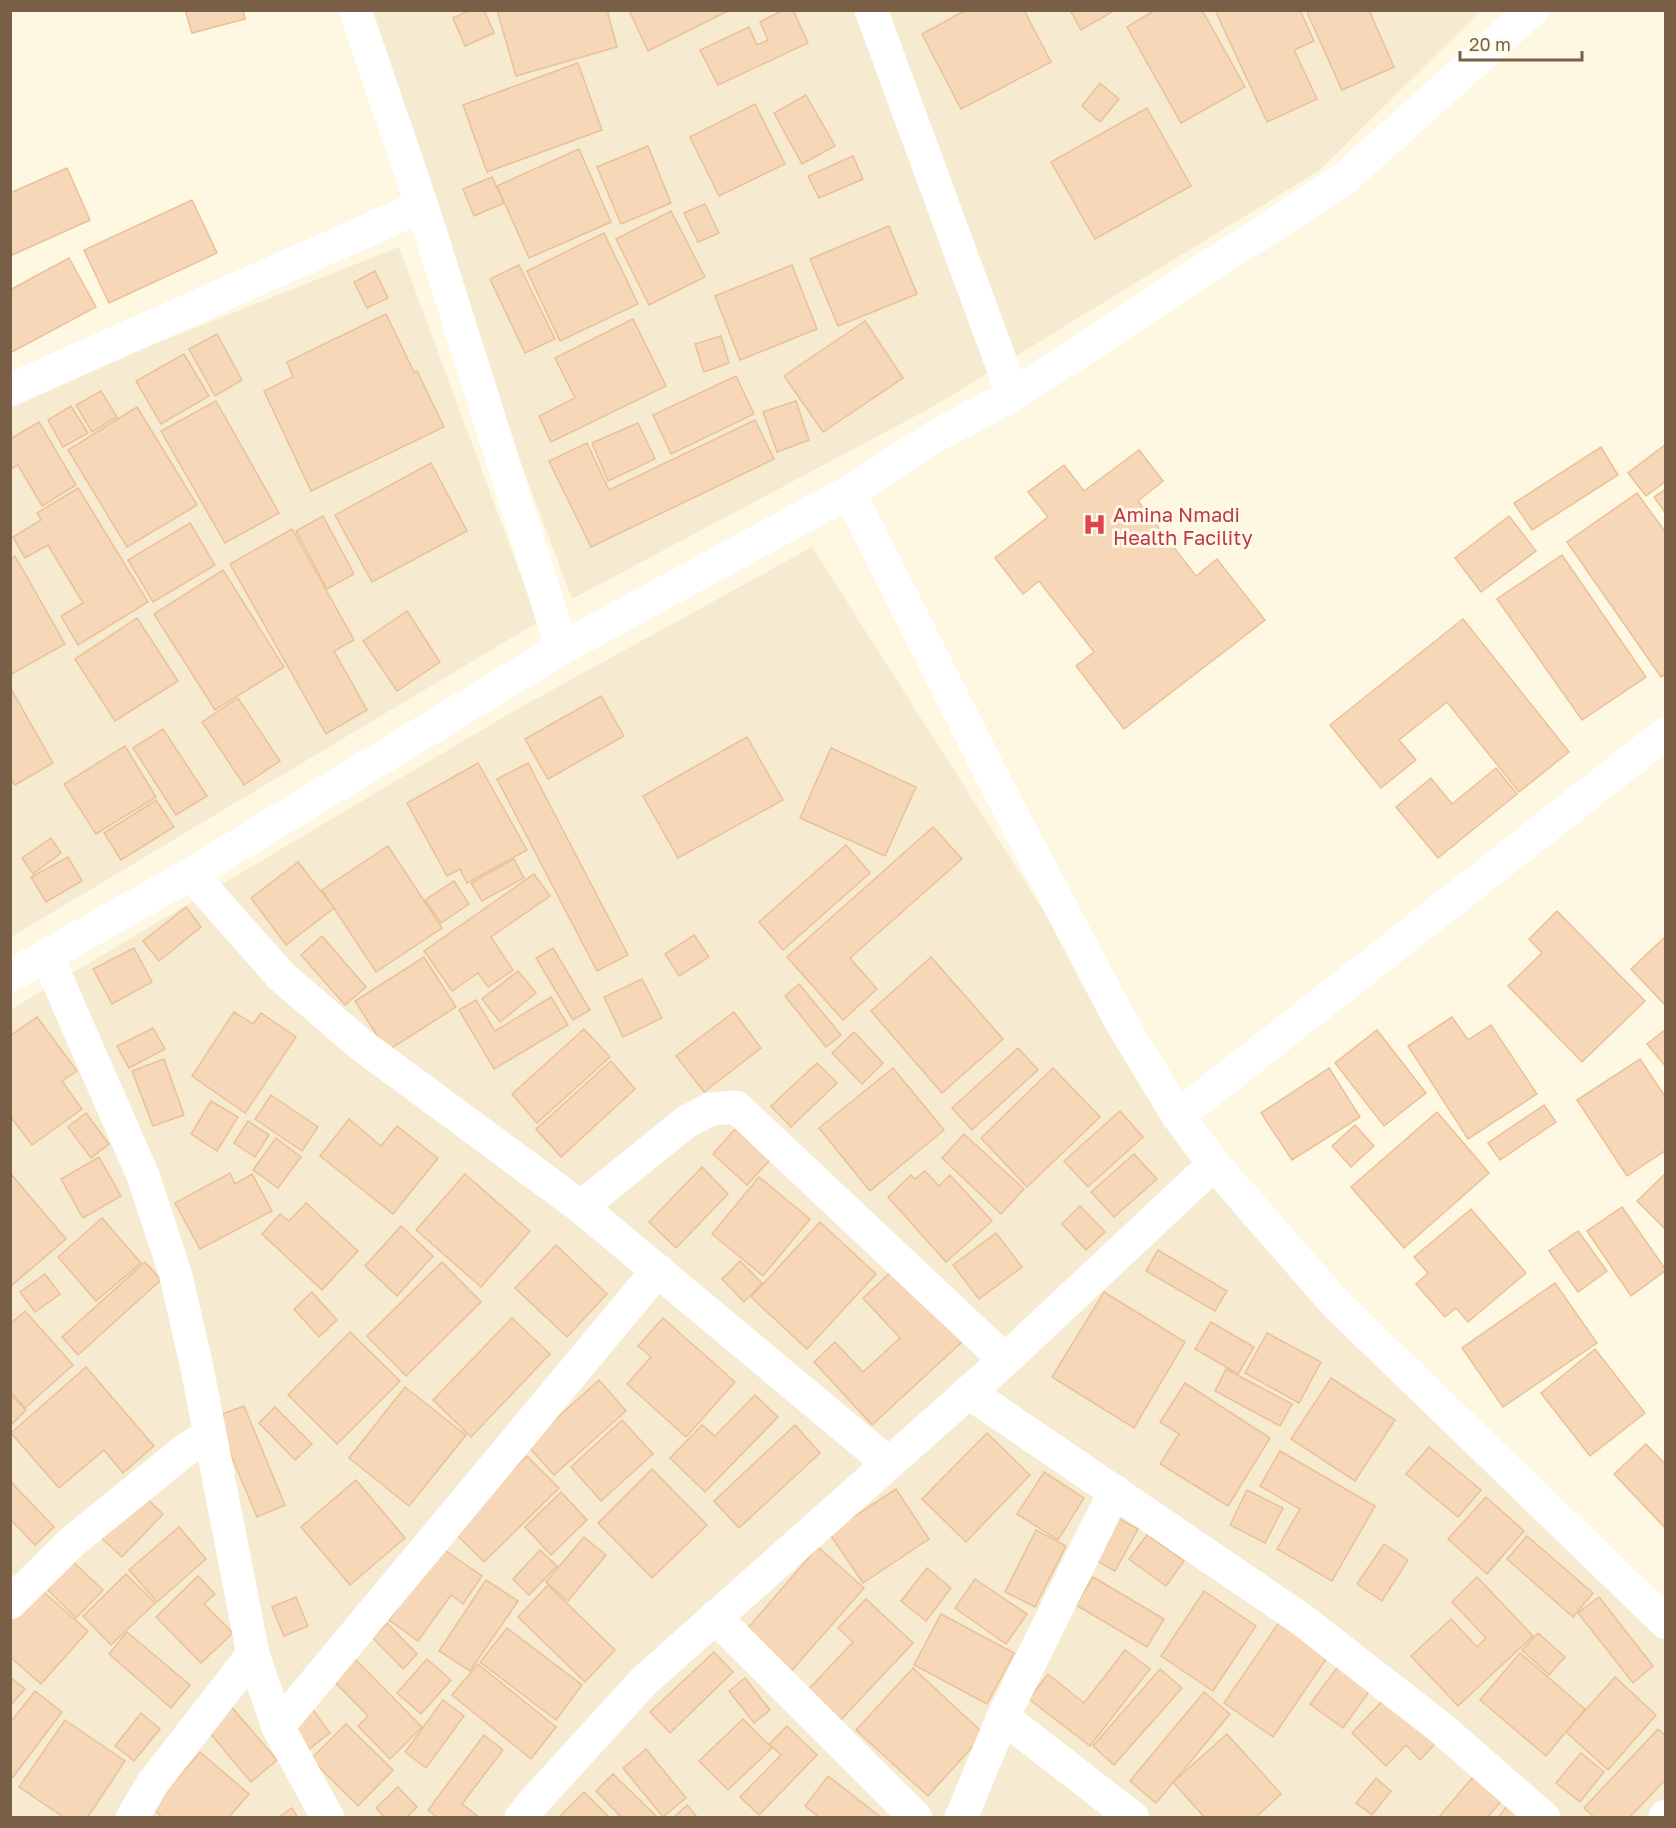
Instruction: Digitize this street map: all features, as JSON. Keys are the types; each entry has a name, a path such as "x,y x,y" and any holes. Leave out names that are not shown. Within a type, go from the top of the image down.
{"street":[{"path":"355,10 422,206 562,648"},
{"path":"871,10 1013,395"},
{"path":"10,976 191,874 562,648 849,492 939,434 1013,395 1345,178 1532,10"},
{"path":"10,390 422,206"},
{"path":"849,492 961,717 1121,1023 1178,1116 1214,1164 1336,1304 1665,1623"},
{"path":"1178,1116 1665,733"},
{"path":"191,874 290,984 360,1044 581,1208 888,1463"},
{"path":"47,956 144,1178 176,1276 197,1368 253,1654 278,1727 328,1818"},
{"path":"581,1208 686,1122 711,1109 736,1107 1005,1359"},
{"path":"521,1818 644,1681 1005,1359 1214,1164"},
{"path":"278,1727 658,1270"},
{"path":"968,1392 1301,1619 1441,1728 1544,1818"},
{"path":"10,1602 73,1541 184,1451 209,1435"},
{"path":"961,1818 1003,1717 1115,1491"},
{"path":"716,1617 916,1818"},
{"path":"132,1818 152,1784 253,1654"},
{"path":"1003,1717 1133,1818"}],"shaded area":[{"path":"351,11 1480,11 1320,170 936,405 572,599"},
{"path":"399,247 538,622 11,937 11,401"},
{"path":"812,547 1243,1224 1665,1618 1665,1817 11,1817 10,1010 512,712"}],"building":[{"path":"185,10 243,10 245,19 192,33"},
{"path":"470,10 484,10 494,33 465,46 453,18"},
{"path":"497,10 607,10 617,47 516,76"},
{"path":"629,10 730,10 648,51"},
{"path":"783,10 793,10 808,43 718,85 700,50 749,27 757,45 768,40 760,22"},
{"path":"966,10 1024,10 1051,62 961,109 922,34"},
{"path":"1070,10 1111,10 1112,12 1081,30"},
{"path":"1155,10 1202,10 1245,87 1181,123 1127,27"},
{"path":"1215,10 1300,10 1314,41 1294,50 1317,99 1267,122"},
{"path":"1306,10 1369,10 1394,67 1342,90"},
{"path":"578,63 602,130 487,172 463,105"},
{"path":"1100,83 1119,99 1100,122 1082,106"},
{"path":"806,95 835,146 802,164 774,113"},
{"path":"755,104 785,164 719,196 690,137"},
{"path":"1147,108 1191,186 1095,239 1051,162"},
{"path":"648,146 671,203 621,224 597,167"},
{"path":"579,149 611,222 529,258 497,186"},
{"path":"853,156 863,179 819,198 808,176"},
{"path":"67,168 90,220 10,256 10,193"},
{"path":"492,177 504,203 474,216 463,189"},
{"path":"192,200 217,253 109,303 84,250"},
{"path":"705,204 719,233 698,242 684,213"},
{"path":"671,211 705,277 649,305 616,239"},
{"path":"889,226 917,294 838,326 810,259"},
{"path":"604,233 638,304 560,341 527,271"},
{"path":"69,258 96,307 10,353 10,290"},
{"path":"519,265 555,339 525,353 490,279"},
{"path":"792,265 817,329 740,360 715,296"},
{"path":"375,271 388,298 367,308 354,282"},
{"path":"386,314 444,427 311,491 264,391 293,377 287,362"},
{"path":"633,319 666,386 551,442 539,416 575,398 555,358"},
{"path":"865,321 903,378 823,432 784,376"},
{"path":"217,334 242,380 215,396 189,349"},
{"path":"721,336 729,363 704,372 695,344"},
{"path":"184,354 209,396 161,424 136,381"},
{"path":"736,376 754,414 671,454 653,415"},
{"path":"101,391 117,417 92,432 76,405"},
{"path":"216,401 279,513 225,543 161,431"},
{"path":"796,401 809,440 777,452 763,412"},
{"path":"71,406 88,433 63,447 48,420"},
{"path":"137,407 197,505 127,547 68,450"},
{"path":"755,420 774,459 591,547 549,461 587,443 609,490"},
{"path":"39,422 76,485 42,506 18,465 10,469 10,439"},
{"path":"638,423 655,459 608,481 592,443"},
{"path":"1666,444 1666,481 1646,496 1628,473"},
{"path":"1601,447 1618,475 1532,530 1514,503"},
{"path":"1139,450 1163,481 1138,501 1196,576 1217,559 1265,620 1124,729 1076,666 1094,652 1039,581 1023,594 995,558 1048,517 1028,492 1064,465 1084,491"},
{"path":"431,463 467,531 372,582 335,515"},
{"path":"78,488 148,602 78,645 61,616 83,603 48,545 25,558 13,537 41,520 37,513"},
{"path":"1666,489 1666,514 1654,497"},
{"path":"1637,493 1666,533 1666,674 1661,677 1567,542"},
{"path":"323,516 354,574 327,589 296,531"},
{"path":"1509,516 1536,551 1481,592 1455,558"},
{"path":"190,523 215,565 153,602 128,560"},
{"path":"292,529 354,640 334,651 367,710 326,734 230,564"},
{"path":"1562,555 1646,677 1582,720 1497,599"},
{"path":"15,556 65,644 10,675 10,559"},
{"path":"223,570 284,667 215,710 154,614"},
{"path":"407,611 440,662 397,691 363,641"},
{"path":"137,618 178,681 115,721 75,659"},
{"path":"1463,619 1569,752 1519,792 1447,702 1399,740 1416,760 1381,788 1330,725"},
{"path":"10,687 53,763 15,785 10,778"},
{"path":"601,696 624,736 548,779 525,739"},
{"path":"238,698 280,761 244,785 202,722"},
{"path":"163,729 207,796 176,815 133,748"},
{"path":"747,737 783,800 678,858 643,796"},
{"path":"125,746 156,797 96,834 64,784"},
{"path":"831,748 916,787 885,856 800,818"},
{"path":"478,763 527,850 467,883 460,869 447,876 407,803"},
{"path":"528,763 628,955 597,971 497,779"},
{"path":"1496,768 1517,794 1438,858 1396,807 1431,778 1452,804"},
{"path":"156,800 174,827 121,860 104,833"},
{"path":"933,827 962,859 850,958 877,989 843,1020 787,957"},
{"path":"51,838 61,853 33,874 22,858"},
{"path":"846,845 870,873 783,950 759,922"},
{"path":"388,846 442,928 376,972 322,890"},
{"path":"68,857 82,881 46,902 31,877"},
{"path":"514,859 524,878 482,901 471,883"},
{"path":"298,862 334,908 286,945 251,898"},
{"path":"534,874 550,896 491,937 513,970 488,987 478,973 452,991 424,951"},
{"path":"454,881 469,904 441,923 425,900"},
{"path":"186,907 201,927 159,961 143,941"},
{"path":"1557,911 1645,1001 1582,1062 1508,986 1542,953 1529,939"},
{"path":"694,935 709,957 679,976 665,954"},
{"path":"322,936 366,987 345,1005 301,955"},
{"path":"1666,936 1666,1006 1631,969"},
{"path":"134,948 152,982 112,1004 93,969"},
{"path":"553,948 590,1010 573,1020 536,958"},
{"path":"424,957 456,1007 387,1051 355,1001"},
{"path":"931,957 1003,1039 942,1093 871,1011"},
{"path":"518,971 536,993 500,1022 482,999"},
{"path":"642,979 662,1018 623,1037 604,997"},
{"path":"799,984 841,1035 826,1047 785,996"},
{"path":"551,997 568,1025 494,1069 459,1010 476,1000 495,1031"},
{"path":"234,1012 253,1024 261,1013 296,1037 245,1113 192,1076"},
{"path":"734,1012 761,1048 704,1092 676,1056"},
{"path":"37,1017 77,1071 62,1081 82,1109 32,1145 10,1116 10,1036"},
{"path":"1452,1017 1468,1040 1491,1025 1537,1094 1468,1139 1408,1046"},
{"path":"153,1028 165,1049 129,1068 117,1046"},
{"path":"584,1029 610,1057 537,1123 512,1094"},
{"path":"1666,1029 1666,1067 1647,1044"},
{"path":"1377,1030 1426,1093 1384,1126 1335,1063"},
{"path":"854,1032 883,1063 862,1084 832,1053"},
{"path":"1018,1048 1038,1070 972,1130 952,1108"},
{"path":"164,1059 184,1115 153,1126 132,1071"},
{"path":"1640,1059 1666,1098 1666,1150 1627,1176 1577,1100"},
{"path":"611,1061 635,1089 561,1157 536,1129"},
{"path":"817,1063 837,1083 791,1127 771,1106"},
{"path":"893,1068 944,1130 870,1191 819,1128"},
{"path":"1053,1068 1100,1117 1027,1187 981,1138"},
{"path":"1329,1068 1360,1117 1292,1160 1261,1113"},
{"path":"271,1095 318,1127 302,1151 255,1119"},
{"path":"211,1101 238,1117 217,1151 191,1134"},
{"path":"1544,1105 1556,1122 1500,1160 1488,1143"},
{"path":"1120,1111 1143,1137 1088,1187 1064,1161"},
{"path":"1437,1112 1489,1173 1404,1248 1351,1187"},
{"path":"86,1113 109,1144 91,1158 68,1127"},
{"path":"349,1119 381,1146 397,1126 438,1158 393,1214 320,1156"},
{"path":"248,1121 269,1135 255,1157 234,1143"},
{"path":"1355,1125 1374,1146 1351,1167 1332,1146"},
{"path":"735,1129 770,1160 747,1185 713,1154"},
{"path":"964,1134 1024,1189 1001,1214 942,1158"},
{"path":"276,1138 301,1157 278,1188 253,1170"},
{"path":"1134,1154 1157,1179 1114,1217 1091,1192"},
{"path":"99,1157 121,1196 83,1218 61,1179"},
{"path":"702,1167 728,1194 676,1248 649,1222"},
{"path":"925,1171 939,1186 950,1175 992,1221 946,1262 888,1197 911,1175 915,1179"},
{"path":"230,1173 235,1184 252,1174 272,1211 200,1249 175,1203"},
{"path":"1666,1173 1666,1230 1637,1201"},
{"path":"11,1174 66,1239 12,1285 10,1284"},
{"path":"465,1174 530,1231 481,1287 416,1230"},
{"path":"759,1177 810,1219 763,1276 712,1234"},
{"path":"306,1203 358,1251 322,1290 262,1234 280,1214 289,1221"},
{"path":"1080,1206 1105,1232 1086,1250 1062,1224"},
{"path":"1622,1207 1666,1270 1631,1296 1587,1231"},
{"path":"1471,1209 1526,1273 1468,1322 1456,1308 1445,1317 1416,1284 1428,1273 1414,1257"},
{"path":"102,1218 141,1263 96,1301 58,1257"},
{"path":"820,1222 876,1274 807,1349 751,1297"},
{"path":"401,1226 433,1256 397,1296 365,1266"},
{"path":"1578,1231 1607,1271 1578,1292 1549,1251"},
{"path":"996,1233 1022,1267 979,1299 953,1265"},
{"path":"556,1245 607,1294 567,1337 515,1288"},
{"path":"1158,1250 1227,1291 1215,1311 1146,1271"},
{"path":"740,1261 762,1283 744,1302 722,1279"},
{"path":"145,1262 161,1280 78,1355 62,1337"},
{"path":"442,1262 481,1302 406,1376 367,1336"},
{"path":"895,1268 963,1341 872,1425 814,1362 835,1342 863,1372 900,1338 863,1298"},
{"path":"45,1274 60,1294 35,1312 20,1292"},
{"path":"1555,1283 1597,1343 1503,1407 1462,1348"},
{"path":"312,1292 337,1320 319,1337 294,1309"},
{"path":"1104,1292 1185,1342 1134,1428 1052,1377"},
{"path":"25,1311 73,1365 25,1408 10,1391 10,1324"},
{"path":"512,1318 550,1354 471,1437 433,1400"},
{"path":"663,1318 735,1382 686,1437 627,1384 651,1357 638,1346"},
{"path":"1211,1322 1254,1347 1238,1374 1195,1349"},
{"path":"350,1332 400,1381 337,1444 288,1395"},
{"path":"1267,1333 1321,1362 1299,1403 1245,1373"},
{"path":"1595,1349 1645,1413 1590,1456 1541,1393"},
{"path":"86,1367 154,1446 123,1473 104,1450 59,1488 11,1433"},
{"path":"1226,1369 1292,1404 1280,1426 1215,1391"},
{"path":"1331,1378 1395,1420 1355,1481 1291,1439"},
{"path":"599,1380 626,1411 554,1475 527,1445"},
{"path":"1185,1383 1270,1438 1228,1506 1160,1464 1179,1434 1160,1422"},
{"path":"405,1387 466,1435 409,1506 349,1458"},
{"path":"10,1394 26,1410 10,1426"},
{"path":"755,1395 778,1417 705,1492 670,1458 702,1425 715,1436"},
{"path":"244,1406 285,1505 257,1517 215,1417"},
{"path":"275,1407 312,1444 295,1460 259,1423"},
{"path":"622,1420 653,1454 601,1501 571,1467"},
{"path":"795,1425 820,1453 739,1528 714,1501"},
{"path":"987,1433 1030,1475 966,1542 922,1499"},
{"path":"1646,1444 1666,1465 1666,1529 1614,1474"},
{"path":"1429,1447 1481,1490 1458,1517 1406,1474"},
{"path":"1280,1451 1375,1506 1332,1581 1277,1549 1300,1509 1260,1486"},
{"path":"527,1456 559,1488 484,1562 452,1530"},
{"path":"652,1469 707,1525 652,1578 598,1523"},
{"path":"1044,1472 1084,1498 1058,1540 1017,1514"},
{"path":"356,1480 405,1538 350,1585 301,1527"},
{"path":"10,1481 54,1527 35,1545 10,1519"},
{"path":"896,1489 929,1539 863,1583 829,1533"},
{"path":"138,1490 163,1514 122,1557 97,1534"},
{"path":"1247,1490 1283,1508 1265,1543 1230,1525"},
{"path":"561,1492 587,1520 551,1555 525,1527"},
{"path":"1486,1497 1524,1531 1487,1574 1448,1539"},
{"path":"1112,1515 1138,1529 1115,1571 1090,1557"},
{"path":"179,1527 206,1559 157,1602 129,1570"},
{"path":"1036,1530 1066,1546 1035,1607 1005,1592"},
{"path":"1147,1535 1184,1561 1166,1586 1129,1559"},
{"path":"1527,1536 1593,1593 1573,1617 1507,1559"},
{"path":"584,1537 606,1555 568,1601 546,1582"},
{"path":"1384,1544 1408,1560 1382,1601 1357,1584"},
{"path":"440,1547 482,1576 463,1604 451,1595 418,1641 389,1620"},
{"path":"818,1547 864,1588 787,1676 741,1636"},
{"path":"540,1550 557,1566 529,1595 513,1579"},
{"path":"68,1557 103,1590 76,1618 42,1584"},
{"path":"927,1568 951,1588 926,1621 901,1601"},
{"path":"126,1574 155,1603 111,1645 83,1616"},
{"path":"198,1576 215,1594 204,1604 233,1633 201,1663 156,1617"},
{"path":"1093,1577 1164,1619 1147,1647 1076,1605"},
{"path":"1477,1577 1533,1636 1458,1706 1411,1656 1451,1619 1477,1647 1486,1638 1452,1602"},
{"path":"975,1579 1027,1614 1006,1644 955,1608"},
{"path":"486,1580 518,1601 470,1671 439,1651"},
{"path":"548,1585 615,1650 585,1682 518,1617"},
{"path":"39,1588 88,1631 41,1684 10,1657 10,1621"},
{"path":"1204,1591 1256,1626 1213,1691 1161,1656"},
{"path":"296,1597 308,1626 284,1636 272,1607"},
{"path":"1599,1597 1653,1666 1633,1683 1578,1613"},
{"path":"866,1599 913,1643 836,1725 804,1694 853,1642 838,1628"},
{"path":"941,1614 1014,1653 987,1704 914,1665"},
{"path":"1280,1621 1329,1655 1273,1737 1224,1703"},
{"path":"387,1623 417,1654 403,1669 373,1638"},
{"path":"507,1628 582,1685 556,1720 480,1662"},
{"path":"127,1632 190,1685 171,1708 109,1654"},
{"path":"1538,1633 1565,1657 1549,1675 1522,1650"},
{"path":"1125,1650 1150,1669 1090,1746 1029,1699 1048,1674 1084,1703"},
{"path":"714,1652 733,1672 670,1733 650,1712"},
{"path":"1520,1653 1585,1709 1546,1756 1480,1700"},
{"path":"353,1657 422,1727 390,1759 358,1726 368,1716 331,1678"},
{"path":"427,1659 451,1680 421,1714 397,1693"},
{"path":"478,1664 556,1727 531,1759 452,1695"},
{"path":"1339,1665 1371,1689 1343,1728 1310,1704"},
{"path":"913,1668 984,1734 928,1796 856,1730"},
{"path":"1160,1669 1182,1688 1114,1765 1093,1746"},
{"path":"10,1677 25,1689 10,1706"},
{"path":"1615,1677 1656,1715 1608,1770 1566,1732"},
{"path":"745,1678 770,1710 754,1723 729,1691"},
{"path":"35,1691 62,1712 13,1777 10,1774 10,1723"},
{"path":"1204,1692 1230,1714 1156,1803 1130,1781"},
{"path":"1386,1697 1435,1744 1420,1760 1406,1745 1386,1766 1352,1733"},
{"path":"443,1700 464,1716 426,1768 405,1752"},
{"path":"229,1704 277,1760 251,1782 204,1726"},
{"path":"311,1707 330,1733 308,1750 288,1724"},
{"path":"141,1713 160,1729 134,1761 115,1746"},
{"path":"743,1719 772,1748 728,1790 699,1761"},
{"path":"65,1720 125,1761 87,1818 65,1818 19,1787"},
{"path":"346,1724 393,1770 358,1806 311,1759"},
{"path":"787,1726 817,1755 759,1815 740,1797 781,1755 769,1744"},
{"path":"1658,1729 1666,1736 1666,1779 1629,1818 1595,1818 1584,1808"},
{"path":"1227,1734 1281,1794 1255,1818 1205,1818 1173,1782"},
{"path":"484,1735 503,1750 462,1804 478,1816 438,1818 428,1810"},
{"path":"646,1749 686,1798 663,1817 623,1768"},
{"path":"200,1752 249,1794 228,1818 163,1818 152,1808"},
{"path":"1581,1753 1604,1772 1580,1802 1556,1783"},
{"path":"1478,1771 1506,1795 1487,1818 1438,1818"},
{"path":"613,1774 658,1818 622,1818 596,1791"},
{"path":"828,1776 882,1818 820,1818 805,1806"},
{"path":"1376,1778 1391,1791 1372,1815 1356,1803"},
{"path":"398,1787 417,1807 406,1818 385,1818 376,1808"},
{"path":"584,1792 610,1818 563,1818 561,1815"},
{"path":"1509,1803 1528,1818 1498,1818"},
{"path":"687,1805 698,1818 673,1818"},
{"path":"292,1808 298,1818 277,1818"}],"place":[{"name":"Amina Nmadi Health Facility","path":"1095,525"}]}
